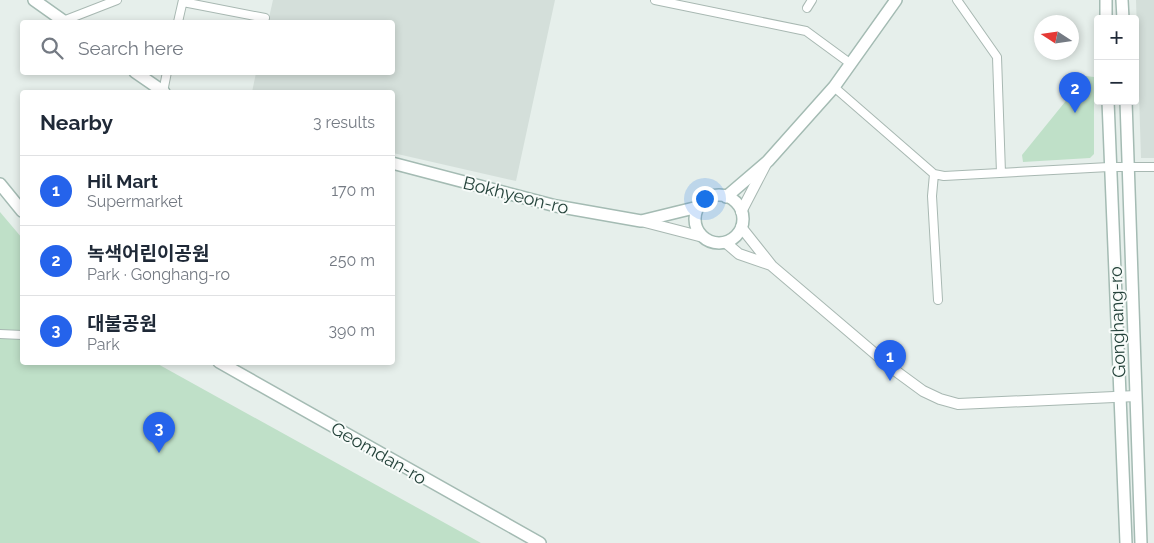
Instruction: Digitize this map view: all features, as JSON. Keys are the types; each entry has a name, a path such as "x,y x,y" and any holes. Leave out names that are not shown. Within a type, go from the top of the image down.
{"main road":[{"path":"34,0 61,20"},
{"path":"726,197 768,160 834,87 896,0"},
{"path":"1106,0 1106,15"},
{"path":"1122,0 1123,15"},
{"path":"140,75 160,90"},
{"name":"Gonghang-ro","path":"1108,105 1109,166 1126,543"},
{"name":"Gonghang-ro","path":"1126,105 1142,543"},
{"name":"Bokhyeon-ro","path":"395,164 556,206 641,221"},
{"path":"0,184 20,209"},
{"path":"641,221 698,208 710,197 726,197 732,200 741,212 741,227 737,234 725,242 709,241 702,237 695,223 698,208"},
{"name":"Geomdan-ro","path":"224,365 540,543"}],"street":[{"path":"69,20 117,0"},
{"path":"655,0 806,31 851,64"},
{"path":"807,8 812,0"},
{"path":"957,0 997,57 1001,173"},
{"path":"178,20 183,1 265,18"},
{"path":"163,90 166,75"},
{"path":"834,87 934,174 944,176 1109,166 1128,168 1154,167"},
{"path":"741,212 768,160"},
{"path":"934,174 932,196 938,300"},
{"path":"641,221 702,237"},
{"path":"741,227 772,266 893,369 923,391 940,399 958,404 1136,396"},
{"path":"725,242 739,254 772,266"},
{"path":"0,334 20,335"}],"shaded area":[{"path":"273,0 555,0 516,181 395,153 395,90 252,90 256,75 395,75 395,20 268,20"},
{"path":"1136,0 1154,0 1154,158 1141,158 1139,15 1136,15"}],"green space":[{"path":"1086,76 1094,77 1094,154 1090,158 1023,162 1022,155"},
{"path":"0,212 20,236 20,365 160,365 481,543 0,543"}],"place":[{"name":"녹색어린이공원","path":"1075,113"},
{"name":"Hil Mart","path":"890,381"},
{"name":"대불공원","path":"159,453"}]}
